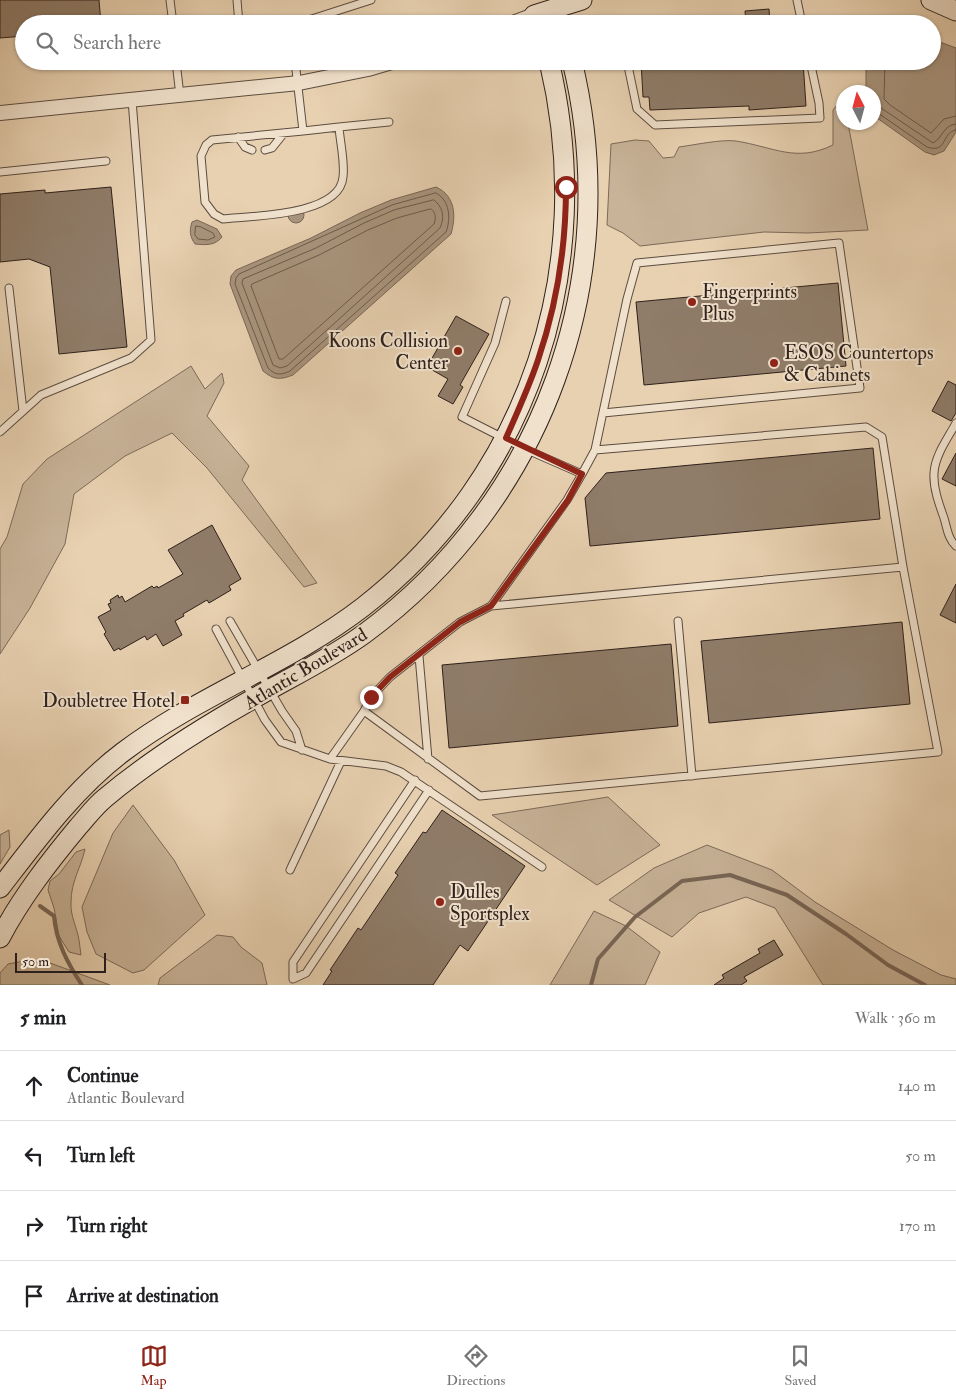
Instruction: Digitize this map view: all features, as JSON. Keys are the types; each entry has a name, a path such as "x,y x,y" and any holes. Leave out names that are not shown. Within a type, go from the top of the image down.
{"main road":[{"path":"533,13 556,11 582,0"},
{"path":"931,0 956,11"},
{"name":"Atlantic Boulevard","path":"0,888 28,851 75,796 122,753 177,717 334,626 362,607 400,576 462,506 506,438 529,385 548,327 560,268 566,187 563,138 551,70"},
{"name":"Atlantic Boulevard","path":"0,938 26,894 54,856 102,800 150,764 204,728 332,655 390,614 425,582 466,538 497,494 526,449 544,410 562,361 584,271 589,172 582,107 574,70"}],"street":[{"path":"0,114 299,83 363,70"}],"lane":[{"path":"170,0 172,15"},
{"path":"237,0 238,15"},
{"path":"324,15 371,0"},
{"path":"797,0 800,15"},
{"path":"177,70 180,96"},
{"path":"297,70 303,131"},
{"path":"629,70 637,109 655,125 820,118 819,103 812,70"},
{"path":"0,432 41,395 131,358 151,340 132,100"},
{"path":"339,127 344,178 340,189 332,198 313,207 278,214 222,219 214,214 205,202 201,156 206,145 212,140 238,137 389,122"},
{"path":"265,150 272,148 284,133"},
{"path":"238,137 245,147 252,150"},
{"path":"0,172 106,162"},
{"path":"491,606 568,500 595,450 627,299 637,263 839,243 860,388 603,413"},
{"path":"10,288 23,411"},
{"path":"506,301 496,344 462,417 582,474"},
{"path":"956,423 939,456 934,472 935,487 942,514 951,541 956,546"},
{"path":"364,711 480,796 938,752 903,567 882,438 866,427 595,450"},
{"path":"330,759 364,711 371,697 390,677 460,622 491,606 903,567"},
{"path":"230,621 251,675 254,698 265,720 281,742 330,759 386,766 415,780 542,867"},
{"path":"678,621 692,776"},
{"path":"216,629 251,675 271,690 282,711 296,731 302,750"},
{"path":"419,656 428,759"},
{"path":"290,870 340,761"},
{"path":"415,780 293,962 293,979 306,973 429,790"}],"shaded area":[{"path":"836,106 836,130 849,130 868,230 808,233 764,232 640,246 623,233 607,225 611,144 635,140 649,141 663,158 674,157 679,147 723,141 736,141 785,152 808,153 833,145 833,110"},
{"path":"191,366 205,389 222,373 224,383 207,416 249,466 242,480 317,583 304,587 207,468 172,433 125,456 74,494 65,544 30,608 0,654 0,549 7,537 23,484 47,459"},
{"path":"608,797 660,845 597,885 492,815"},
{"path":"133,805 174,860 205,915 144,970 133,973 96,954 87,932 82,907 113,833"},
{"path":"9,830 10,847 0,864 0,835"},
{"path":"707,845 772,870 815,902 893,950 941,975 956,979 956,985 823,985 775,908 746,897 699,913 672,937 609,900 654,868"},
{"path":"85,849 71,894 72,912 81,955 69,952 59,936 54,908 48,890 50,881 59,874 76,852"},
{"path":"594,911 626,926 660,952 645,985 550,985"},
{"path":"217,935 233,937 241,947 262,963 267,985 158,985 160,978"},
{"path":"24,961 50,963 110,985 0,985 0,973 8,964"}],"water":[{"path":"941,42 956,48 956,132 944,151 934,155 925,152 881,121 881,85 866,85 866,70 941,70"},
{"path":"436,187 443,191 451,201 454,221 451,234 293,375 277,378 263,371 230,284 231,276 236,270 311,238 360,213 391,200"},
{"path":"296,207 304,215 296,223 288,215"},
{"path":"197,220 217,229 222,237 206,245 195,244 190,228 192,222"}],"building":[{"path":"0,0 99,0 100,15 15,15 15,37 0,38"},
{"path":"769,9 769,15 745,15 745,11"},
{"path":"642,70 804,70 806,106 749,110 749,106 650,110 649,97 643,97"},
{"path":"111,187 127,347 59,354 50,267 29,259 0,262 0,194 45,190 45,193"},
{"path":"838,283 846,366 644,385 636,302"},
{"name":"Koons Collision Center","path":"456,316 489,334 460,385 463,387 453,404 438,396 448,379 427,367"},
{"path":"948,381 956,385 956,413 951,421 932,411"},
{"path":"873,448 880,519 590,546 585,498 606,473"},
{"path":"956,453 956,486 942,479"},
{"path":"212,525 241,579 229,586 231,590 209,603 207,600 183,614 184,616 175,621 182,635 163,646 156,634 147,640 145,636 120,650 119,648 114,651 104,634 106,632 98,617 111,610 108,604 111,603 110,600 118,595 119,598 122,596 125,602 152,586 154,588 157,586 158,588 183,574 168,550"},
{"path":"956,584 956,623 940,615"},
{"path":"902,622 910,704 709,723 701,641"},
{"path":"671,644 678,726 449,748 442,665"},
{"name":"Dulles Sportsplex","path":"442,810 525,866 468,951 460,945 433,985 323,985 332,971 330,970 358,928 361,930 398,875 395,873 423,832 426,833"},
{"path":"774,940 783,955 744,977 747,981 741,985 714,985 724,978 722,975 760,953 758,949"}],"waterway":[{"path":"591,985 598,959 635,917 682,881 730,875 787,895 846,934 888,965 925,985"},
{"path":"40,906 54,916 57,935 72,969 82,985"}],"place":[{"name":"Fingerprints Plus","path":"692,302"},
{"name":"Koons Collision Center","path":"458,351"},
{"name":"ESOS Countertops & Cabinets","path":"774,363"},
{"name":"Doubletree Hotel","path":"185,700"},
{"name":"Dulles Sportsplex","path":"440,902"}],"route":[{"path":"371,697 390,677 460,622 491,606 568,500 582,474 506,438 529,385 548,327 560,268 566,187"}]}
